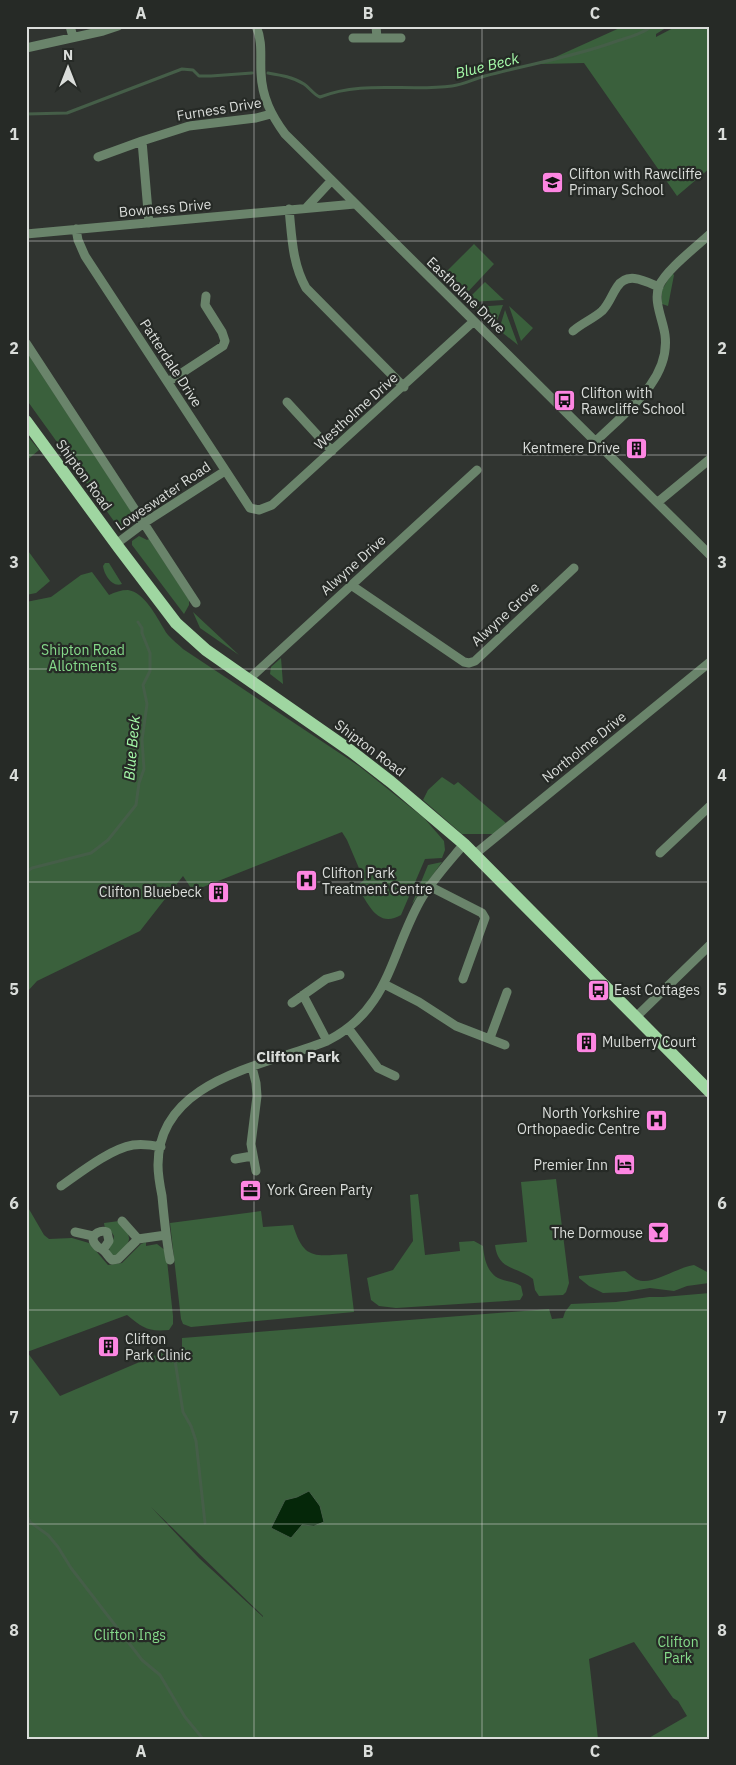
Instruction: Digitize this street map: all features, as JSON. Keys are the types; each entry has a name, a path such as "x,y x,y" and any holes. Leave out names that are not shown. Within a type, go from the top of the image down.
{"main road":[{"name":"Shipton Road","path":"26,421 176,623 206,650 350,751 402,791 464,844 708,1087"}],"street":[{"path":"70,26 73,37"},
{"path":"26,48 118,26"},
{"name":"Eastholme Drive","path":"256,26 260,40 264,96 271,114 285,134 710,555"},
{"path":"376,26 377,38"},
{"path":"353,38 401,38"},
{"name":"Furness Drive","path":"98,157 189,126 256,118 271,114"},
{"path":"142,141 149,223"},
{"path":"306,208 331,181"},
{"name":"Bowness Drive","path":"26,234 355,204"},
{"path":"289,209 295,262 297,271 306,288 404,387"},
{"name":"Patterdale Drive","path":"76,229 78,240 85,256 250,508"},
{"path":"596,441 648,388 656,376 662,363 665,338 658,301 659,287 671,270 710,234"},
{"path":"573,331 577,322 601,312 620,283 628,279 637,278 659,287"},
{"path":"168,382 223,346 225,341 222,332 202,302"},
{"name":"Westholme Drive","path":"250,508 258,510 272,505 404,387 474,321"},
{"name":"Shipton Road","path":"26,343 196,603"},
{"path":"286,402 332,451"},
{"path":"658,502 710,458"},
{"name":"Alwyne Drive","path":"248,680 477,470"},
{"name":"Loweswater Road","path":"116,544 144,523 225,471"},
{"name":"Alwyne Grove","path":"351,585 464,662 469,663 475,661 574,568"},
{"name":"Northolme Drive","path":"475,854 710,662"},
{"path":"660,853 710,806"},
{"path":"170,1260 158,1164 164,1134 176,1112 184,1103 216,1082 252,1067 327,1041 348,1028 370,1006 384,984 412,917 429,886 464,844"},
{"path":"429,886 482,913 485,918 463,978"},
{"path":"636,1017 710,945"},
{"path":"292,1003 326,979 340,975"},
{"path":"384,984 419,1002 456,1026 505,1045"},
{"path":"490,1038 507,992"},
{"path":"303,995 327,1041"},
{"path":"348,1028 378,1068 395,1076"},
{"path":"252,1067 257,1096 252,1131 252,1156 256,1171"},
{"path":"61,1186 106,1157 124,1148 141,1145 161,1147"},
{"path":"235,1158 252,1156"},
{"path":"122,1221 142,1238"},
{"path":"93,1236 102,1230 106,1232 110,1241 103,1250"},
{"path":"75,1232 93,1236"},
{"path":"93,1236 95,1245 103,1250 112,1260 118,1259 142,1238 166,1235"}],"green space":[{"path":"624,26 669,26 656,34 656,37 677,26 710,26 710,168 677,196 584,63 540,64"},
{"path":"474,244 494,264 464,296 443,275"},
{"path":"672,273 674,275 668,306 662,304 662,290"},
{"path":"485,282 504,300 471,302 468,299"},
{"path":"503,305 495,326 476,307"},
{"path":"509,306 533,328 521,341"},
{"path":"505,310 518,345 499,330"},
{"path":"26,351 133,514 134,518 131,519 130,525 125,528 119,528 26,399"},
{"path":"26,434 39,450 26,461"},
{"path":"139,536 147,540 149,539 189,600 189,605 184,614 132,545 132,541"},
{"path":"26,548 50,581 36,593 26,595"},
{"path":"105,563 109,563 122,584 118,585 109,580 103,566"},
{"name":"Shipton Road Allotments","path":"92,572 109,595 118,591 128,590 139,595 154,612 168,635 183,649 359,766 424,818 444,841 445,850 442,858 425,859 401,915 386,919 379,916 369,906 357,886 364,880 342,832 193,891 183,876 140,931 37,981 26,993 26,602 51,597 81,575"},
{"path":"193,612 239,655 200,628"},
{"path":"281,658 283,684 270,674 271,667"},
{"path":"442,777 454,785 458,782 506,823 494,834 462,834 423,800 428,790"},
{"path":"442,862 412,904 428,865"},
{"path":"556,1179 569,1283 563,1295 539,1296 535,1290 533,1279 504,1264 497,1253 495,1245 527,1242 521,1182"},
{"path":"418,1194 425,1255 460,1251 459,1242 474,1241 483,1246 487,1264 494,1275 521,1286 523,1295 520,1300 396,1308 379,1306 371,1300 367,1278 393,1270 413,1241 410,1195"},
{"name":"Clifton Ings","path":"26,1204 44,1235 49,1239 72,1238 89,1243 108,1265 122,1263 141,1244 146,1242 146,1246 157,1244 166,1251 173,1316 173,1324 169,1330 151,1330 127,1315 27,1352 60,1396 163,1352 182,1350 182,1338 549,1309 552,1319 563,1318 571,1304 616,1302 649,1297 710,1293 710,1739 647,1739 687,1716 634,1642 589,1659 598,1739 26,1739","holes":["151,1507 263,1616 199,1558"]},
{"path":"261,1211 263,1227 293,1225 301,1245 312,1253 318,1255 347,1254 354,1312 191,1327 183,1324 170,1223"},
{"path":"119,1221 127,1232 129,1239 118,1257 109,1255 114,1236 110,1230 105,1229 104,1223"},
{"path":"694,1265 709,1273 709,1283 687,1286 674,1291 650,1288 603,1293 579,1278 579,1276 625,1271 633,1278 649,1281"}],"shaded area":[{"path":"309,1491 320,1506 324,1522 314,1526 302,1525 291,1538 271,1528 285,1500"}],"waterway":[{"name":"Blue Beck","path":"268,73 300,82 320,97 353,89 452,86 584,52 636,35 652,26"},
{"name":"Blue Beck","path":"26,114 67,113 182,69 193,70 199,76 252,73"},
{"name":"Blue Beck","path":"26,872 32,868 91,853 108,840 136,805 139,783 144,769 142,740 147,704 143,685 150,671 150,653 142,633 142,628 138,622"},
{"path":"174,1354 183,1412 191,1426 196,1441 205,1523"},
{"path":"26,1514 30,1522 48,1535 58,1547 71,1568 142,1660 160,1675 185,1717 203,1739"}],"place":[{"name":"Clifton with Rawcliffe Primary School","path":"553,182"},
{"name":"Clifton with Rawcliffe School","path":"565,401"},
{"name":"Kentmere Drive","path":"636,448"},
{"name":"Clifton Park Treatment Centre","path":"306,881"},
{"name":"Clifton Bluebeck","path":"218,892"},
{"name":"East Cottages","path":"598,990"},
{"name":"Mulberry Court","path":"586,1042"},
{"name":"North Yorkshire Orthopaedic Centre","path":"656,1121"},
{"name":"Premier Inn","path":"624,1165"},
{"name":"York Green Party","path":"251,1190"},
{"name":"The Dormouse","path":"659,1233"},
{"name":"Clifton Park Clinic","path":"109,1347"}],"district":[{"name":"Clifton Park","path":"298,1057"}]}
